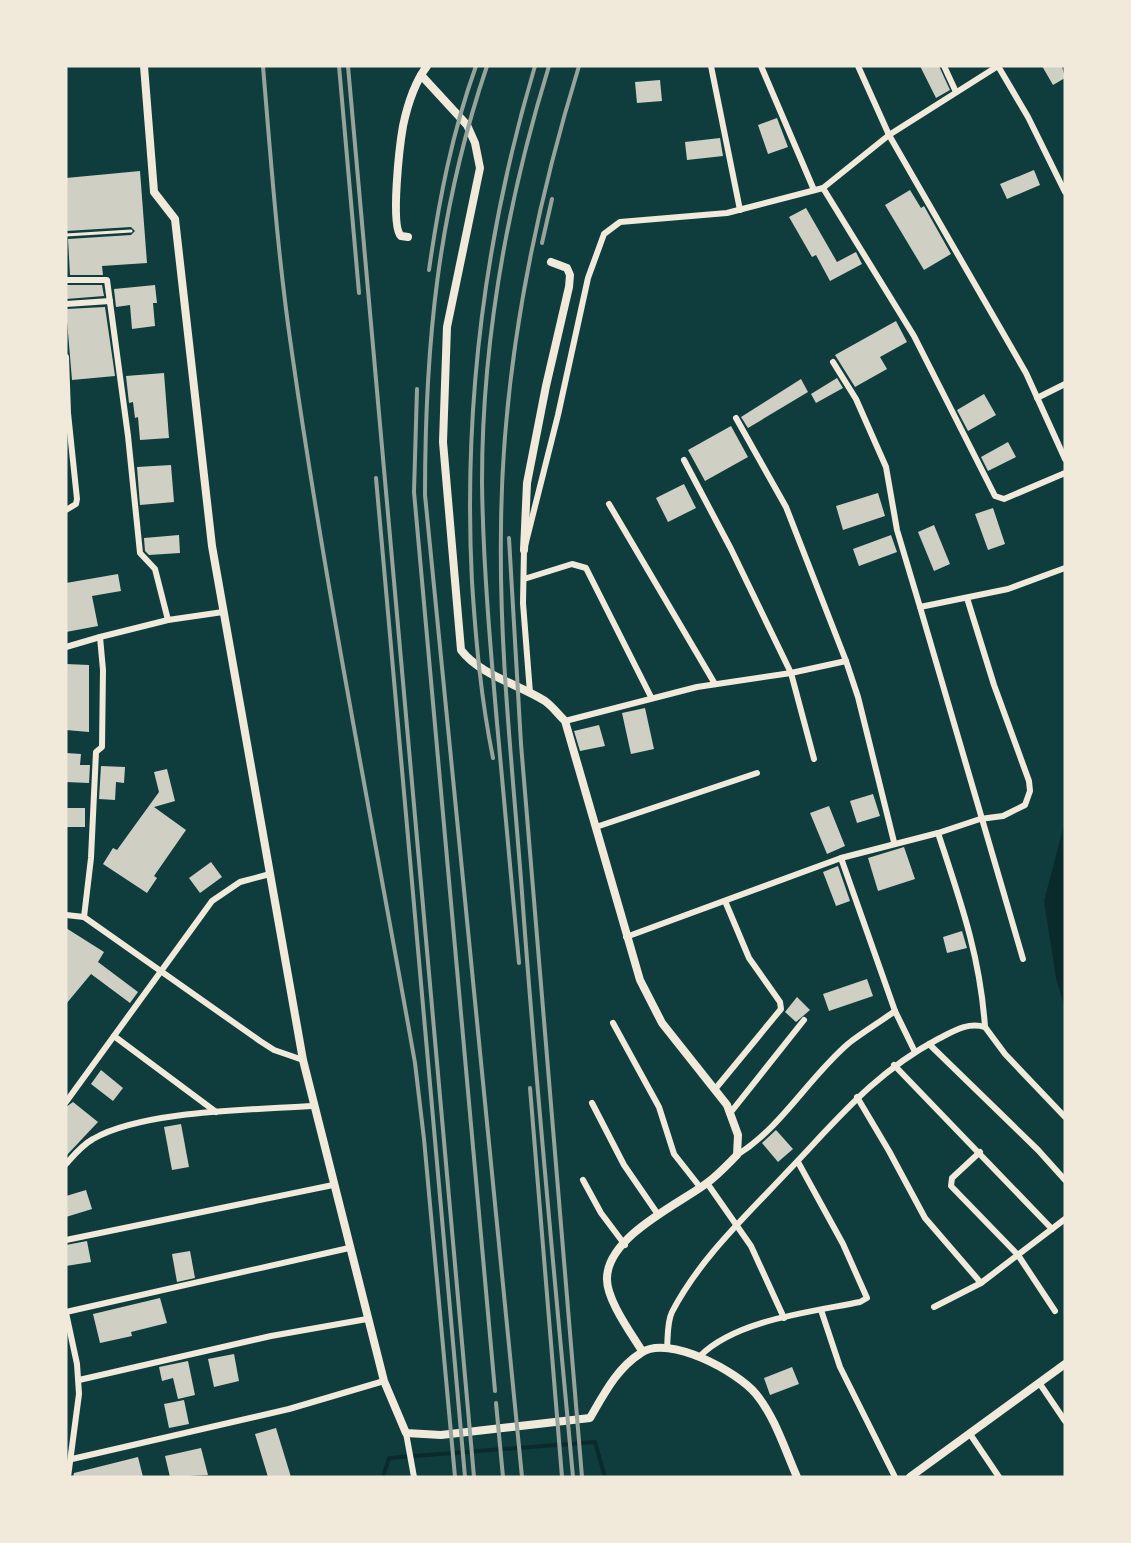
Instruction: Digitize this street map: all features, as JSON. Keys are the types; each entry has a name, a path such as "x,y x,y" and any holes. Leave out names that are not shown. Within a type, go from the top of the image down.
{"main road":[{"path":"144,66 154,192 175,219 210,535 303,1060 384,1381 406,1433 441,1435 590,1418 608,1387 623,1368 642,1351 667,1348 700,1356 720,1366 756,1393 770,1416 797,1477"},
{"path":"910,1477 1065,1364"}],"street":[{"path":"408,237 397,233 396,194 403,127 421,75 427,66"},
{"path":"711,66 740,210"},
{"path":"761,66 813,190"},
{"path":"858,66 889,135 965,264 1037,398 1065,459"},
{"path":"944,66 956,92"},
{"path":"524,550 558,415 588,278 604,234 614,225 632,220 727,213 823,188 889,135 998,66 1028,117 1065,192"},
{"path":"421,75 467,125 475,143 480,168 447,327 443,442 458,638 461,650 468,658 547,702 565,721 640,980 652,1006 682,1049 716,1088 731,1112 738,1135 737,1155"},
{"path":"823,188 914,336 995,496 1004,499 1065,473"},
{"path":"530,693 523,603 527,483 570,275 567,268 551,262"},
{"path":"66,280 107,280 140,553 155,569 168,620"},
{"path":"66,304 110,302"},
{"path":"66,357 68,413 77,498 76,504 66,510"},
{"path":"833,362 856,399 886,467 897,530 980,819 1023,959"},
{"path":"1037,398 1065,384"},
{"path":"736,418 786,507 846,661 858,697 894,842"},
{"path":"684,460 731,549 791,673 814,759"},
{"path":"609,504 715,684"},
{"path":"524,579 572,564 586,568 651,697"},
{"path":"920,607 1008,589 1065,568"},
{"path":"626,937 842,858 894,842 938,833 980,819 1014,813 1029,800 1030,791 968,598"},
{"path":"66,647 168,620 223,612"},
{"path":"84,917 91,858 96,752 102,747 103,670 100,637"},
{"path":"565,721 651,697 715,684 791,673 846,661"},
{"path":"596,827 757,773"},
{"path":"938,833 972,933 982,983 985,1027 1005,1054 1065,1117"},
{"path":"842,858 895,1011 915,1052"},
{"path":"66,1102 212,901 240,882 270,874"},
{"path":"716,1088 781,1009 780,1002 749,958 725,901"},
{"path":"66,915 84,917 274,1050 303,1060"},
{"path":"642,1351 626,1326 610,1292 607,1278 610,1264 625,1245 657,1213 703,1186 737,1155 754,1144 778,1122 849,1043 895,1011"},
{"path":"731,1112 804,1020"},
{"path":"613,1023 659,1107 674,1155 738,1225 759,1261 784,1318"},
{"path":"667,1348 670,1316 692,1279 738,1225 857,1097 894,1065 929,1044 959,1028 974,1024 985,1027"},
{"path":"114,1036 217,1112"},
{"path":"929,1044 1038,1150 1065,1180"},
{"path":"894,1065 1052,1229"},
{"path":"857,1097 925,1218 981,1283"},
{"path":"592,1103 624,1165 657,1213"},
{"path":"66,1164 81,1148 100,1135 142,1123 217,1112 313,1106"},
{"path":"980,1152 952,1178 951,1186 1018,1255 1055,1311"},
{"path":"700,1356 720,1340 784,1318 860,1302 867,1295 843,1244 798,1162"},
{"path":"583,1180 602,1213 625,1245"},
{"path":"66,1240 333,1185"},
{"path":"934,1307 981,1283 1065,1219"},
{"path":"68,1477 79,1406 79,1380 66,1312 349,1248"},
{"path":"821,1310 840,1367 895,1477"},
{"path":"79,1380 271,1335 367,1319"},
{"path":"72,1459 289,1409 384,1381"},
{"path":"1040,1384 1065,1421"},
{"path":"406,1433 414,1475"},
{"path":"970,1434 999,1477"}],"lane":[{"path":"66,235 131,231"}],"water":[{"path":"1065,821 1065,1008 1056,978 1044,901"}],"building":[{"path":"920,66 939,66 950,90 936,98"},
{"path":"1042,66 1062,66 1065,78 1053,85"},
{"path":"660,80 662,101 637,103 635,82"},
{"path":"777,118 788,147 768,154 758,125"},
{"path":"720,138 723,156 687,160 685,142"},
{"path":"1034,170 1040,185 1007,199 1000,184"},
{"path":"140,171 147,263 102,266 103,275 70,275 68,239 131,235 135,231 131,227 66,231 66,178"},
{"path":"910,190 921,208 924,206 951,254 924,270 885,205"},
{"path":"806,208 837,262 856,252 862,264 830,281 816,255 812,257 789,217"},
{"path":"66,285 102,285 104,296 66,299"},
{"path":"155,285 157,303 153,303 155,326 132,329 130,305 116,307 114,289"},
{"path":"105,307 115,376 72,380 66,309"},
{"path":"896,321 907,342 880,357 887,369 855,387 835,355"},
{"path":"164,373 169,438 140,440 138,417 135,418 133,402 129,403 126,376"},
{"path":"837,378 843,388 816,403 811,394"},
{"path":"801,379 808,392 748,428 741,417"},
{"path":"984,394 996,415 968,431 957,410"},
{"path":"731,426 748,457 705,481 688,450"},
{"path":"1008,442 1016,457 988,471 981,457"},
{"path":"171,465 174,502 140,505 137,467"},
{"path":"684,484 696,508 668,522 656,498"},
{"path":"878,493 885,516 843,530 836,506"},
{"path":"993,508 1005,544 988,550 975,514"},
{"path":"934,525 950,564 934,571 918,532"},
{"path":"179,535 180,553 149,555 145,551 144,538"},
{"path":"891,535 897,552 859,566 853,549"},
{"path":"118,574 121,591 92,596 98,626 66,632 66,583"},
{"path":"66,664 89,665 89,732 66,730"},
{"path":"645,708 654,749 631,754 622,713"},
{"path":"599,725 605,746 580,751 574,731"},
{"path":"66,753 81,754 80,765 90,765 89,783 66,782"},
{"path":"101,766 125,767 124,783 116,782 115,800 99,799"},
{"path":"167,769 175,801 154,807 186,830 154,876 157,878 147,893 103,864 113,848 117,850 159,792 154,772"},
{"path":"873,794 880,816 857,823 850,801"},
{"path":"829,806 845,846 827,854 810,813"},
{"path":"66,808 85,808 85,827 66,827"},
{"path":"904,847 915,879 878,891 868,858"},
{"path":"211,862 222,877 200,893 189,878"},
{"path":"838,866 850,901 836,906 823,872"},
{"path":"66,928 104,952 98,962 138,992 130,1003 91,974 66,1004"},
{"path":"962,931 967,948 947,953 943,937"},
{"path":"867,979 873,996 829,1011 823,994"},
{"path":"797,997 810,1010 796,1022 785,1012"},
{"path":"101,1070 123,1088 113,1101 91,1084"},
{"path":"73,1102 98,1122 66,1156 66,1107"},
{"path":"181,1124 189,1167 172,1170 164,1127"},
{"path":"776,1130 793,1149 778,1162 762,1143"},
{"path":"86,1190 92,1209 66,1217 66,1196"},
{"path":"87,1241 91,1262 66,1266 66,1245"},
{"path":"190,1251 195,1278 177,1282 172,1254"},
{"path":"160,1298 167,1323 131,1332 132,1336 100,1343 93,1314"},
{"path":"234,1354 239,1381 214,1387 208,1359"},
{"path":"188,1361 195,1395 178,1399 173,1378 162,1381 159,1367"},
{"path":"792,1367 799,1384 770,1395 764,1378"},
{"path":"184,1400 189,1424 169,1428 164,1404"},
{"path":"276,1428 291,1477 268,1477 255,1434"},
{"path":"201,1448 208,1475 170,1477 165,1456"},
{"path":"138,1457 143,1477 73,1477 74,1473"}],"waterway":[{"path":"383,1477 389,1458 595,1442 605,1477"}],"railway":[{"path":"263,66 283,282 305,442 415,1063 455,1477"},
{"path":"339,66 359,293"},
{"path":"348,66 474,1477"},
{"path":"429,270 447,167 476,66"},
{"path":"487,66 457,173 438,278 428,384 425,495 522,1477"},
{"path":"493,758 485,714 475,627 470,516 471,451 481,321 491,257 503,193 535,66"},
{"path":"519,963 487,602 482,482 483,429 492,324 500,271 521,167 549,66"},
{"path":"573,1477 507,711 502,620 501,529 507,412 523,295 534,237 562,123 579,66"},
{"path":"542,243 552,199"},
{"path":"417,389 414,492 495,1391"},
{"path":"376,478 465,1477"},
{"path":"509,538 521,744 582,1477"},
{"path":"530,1088 562,1477"},
{"path":"496,1403 503,1477"}]}
